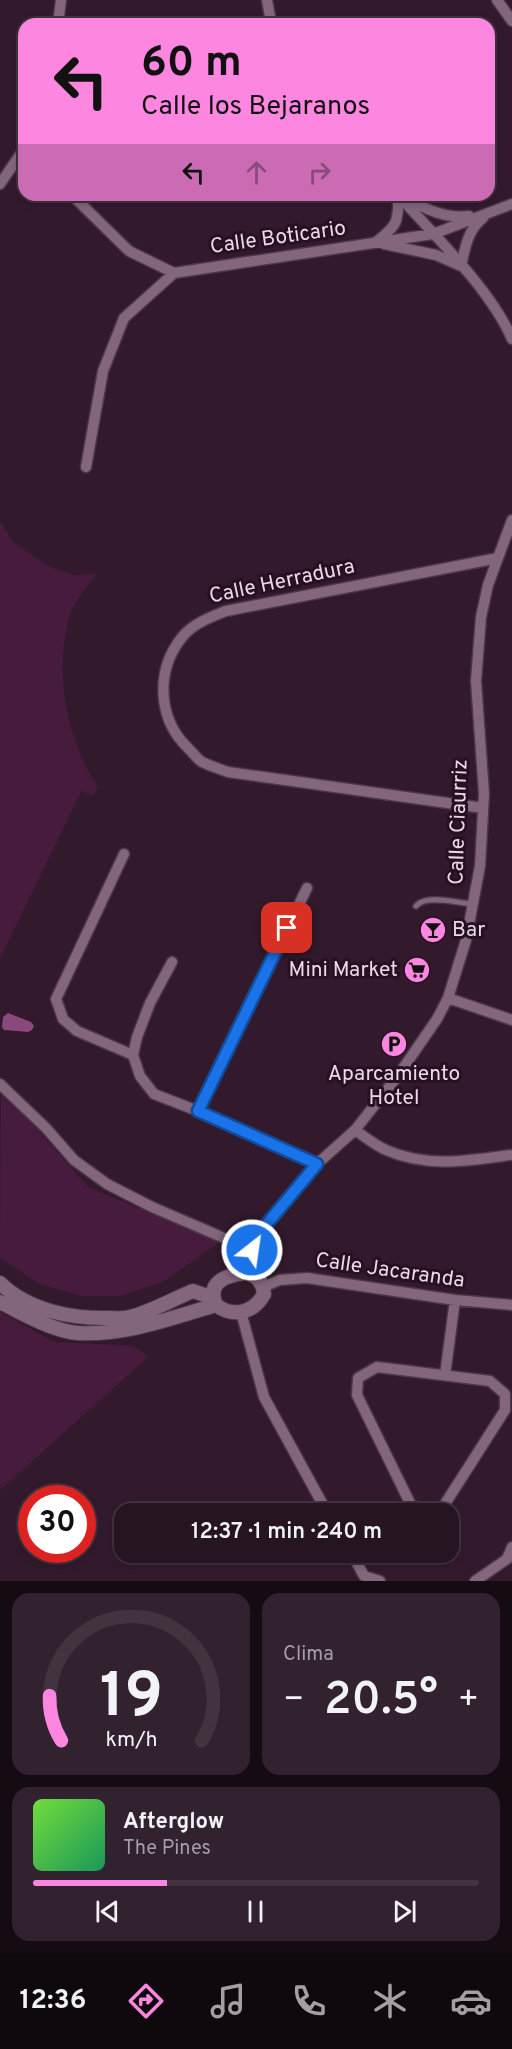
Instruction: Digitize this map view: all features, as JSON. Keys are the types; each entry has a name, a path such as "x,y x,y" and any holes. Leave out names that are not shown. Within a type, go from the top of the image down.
{"street":[{"path":"59,18 61,0"},
{"path":"267,0 270,18"},
{"path":"497,0 512,21"},
{"path":"0,184 18,158"},
{"path":"78,201 129,250 174,273 124,318 103,371 86,467"},
{"path":"375,243 392,229 399,218 398,201"},
{"path":"403,201 461,266 506,324 512,339"},
{"path":"410,201 437,214 458,218 490,212"},
{"name":"Calle Boticario","path":"174,273 433,234 512,204"},
{"path":"461,266 465,246 475,225 490,212"},
{"path":"375,243 436,255 461,266"},
{"name":"Calle Ciaurriz","path":"246,1273 255,1238 317,1164 355,1130 397,1077 437,1019 448,998 466,940 480,866 483,776 476,681 481,617 488,585 512,520"},
{"name":"Calle Herradura","path":"483,808 228,772 202,761 182,742 171,725 164,707 162,684 168,663 184,635 203,619 226,610 498,558"},
{"path":"124,854 56,999 63,1018 77,1031 133,1054"},
{"path":"198,1111 307,888"},
{"path":"172,962 150,1003 137,1037 133,1054 140,1076 154,1094 317,1164"},
{"path":"448,998 512,1020"},
{"path":"0,1084 46,1128 74,1160 107,1184 152,1207 252,1250"},
{"path":"355,1130 385,1150 421,1162 465,1162 510,1155"},
{"path":"0,1283 9,1293 37,1307 69,1316 98,1319 128,1318 193,1291 230,1312 241,1312 250,1309 260,1300 264,1294 263,1287 253,1274 234,1274 222,1279 214,1288 214,1302"},
{"name":"Calle Jacaranda","path":"263,1287 280,1280 307,1278 455,1300 512,1305"},
{"path":"445,1375 455,1300"},
{"path":"0,1302 31,1319 75,1333 124,1332 214,1302"},
{"path":"241,1312 264,1397 322,1503"},
{"path":"377,1367 445,1375 490,1381 505,1394 505,1410 443,1507 428,1512 411,1505 357,1395 358,1378 377,1367"},
{"path":"475,1581 507,1558 512,1547"},
{"path":"357,1563 364,1576 380,1581"}],"lane":[{"path":"416,906 427,899 473,904"}],"shaded area":[{"path":"0,521 12,541 48,566 74,575 96,574 69,617 63,660 63,683 71,727 78,748 98,787 93,796 81,791 0,959"},
{"path":"8,1013 31,1022 34,1026 32,1030 28,1032 4,1030 3,1017"},
{"path":"1,1088 88,1187 220,1242 161,1283 119,1296 82,1296 39,1284 2,1259 0,1257"},
{"path":"0,1312 54,1342 133,1346 148,1357 0,1490"}],"place":[{"name":"Bar","path":"433,930"},
{"name":"Mini Market","path":"417,970"},
{"name":"Aparcamiento Hotel","path":"394,1044"}],"route":[{"path":"252,1250 255,1238 317,1164 198,1111 287,928"}]}
